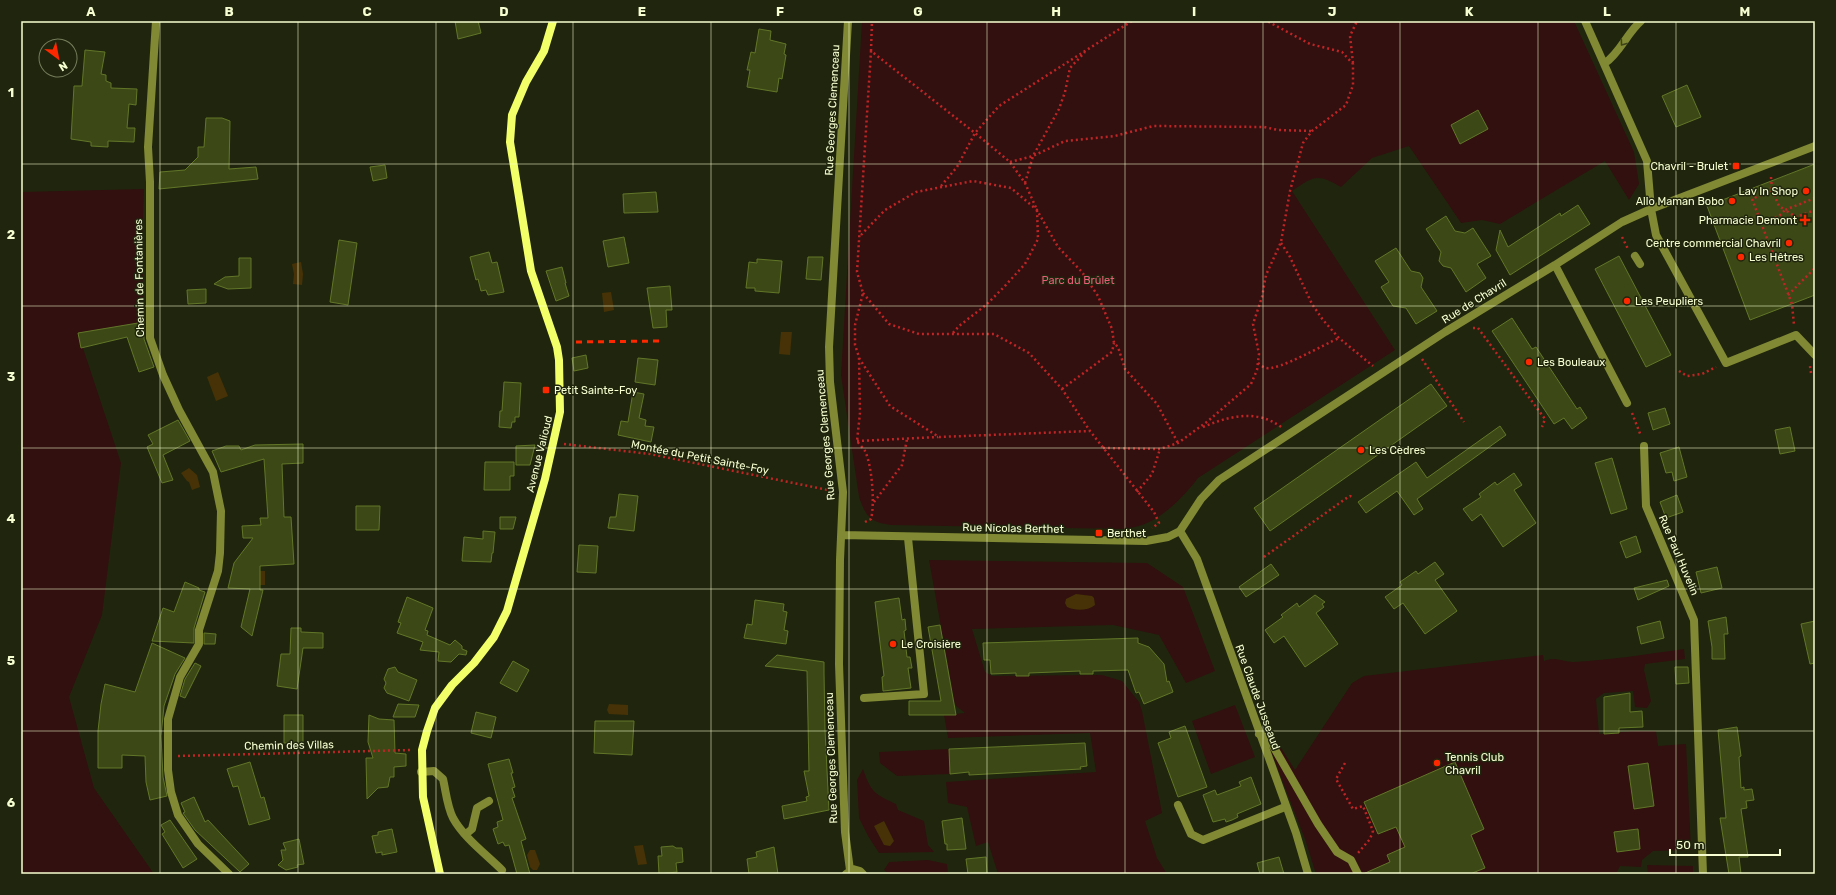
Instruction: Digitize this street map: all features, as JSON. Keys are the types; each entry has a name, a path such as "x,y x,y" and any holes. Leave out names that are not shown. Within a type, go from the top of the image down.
{"main road":[{"name":"Avenue Valioud","path":"440,874 423,797 421,772 422,750 426,731 435,708 452,685 474,663 494,637 507,611 545,479 560,412 559,360 557,347 531,271 510,142 512,115 526,82 544,51 553,21"}],"street":[{"name":"Chemin de Fontanières","path":"156,21 148,147 150,338 163,375 179,410 213,472 221,510 218,570 199,630 198,644 180,678 168,719 168,756 171,792 178,815 198,844 229,874"},
{"name":"Rue Georges Clemenceau","path":"848,21 829,347 830,382 843,492 840,560 839,664 845,832 848,872"},
{"path":"1585,21 1648,161 1651,209 1656,234 1726,362 1796,335 1815,355"},
{"path":"1605,63 1614,55 1635,26 1641,21"},
{"name":"Rue de Chavril","path":"1180,531 1200,498 1219,480 1467,318 1555,265 1622,222 1651,209 1815,146"},
{"path":"1635,256 1640,264"},
{"path":"1555,265 1628,403"},
{"name":"Rue Paul Huvelin","path":"1644,446 1646,506 1694,620 1703,874"},
{"name":"Rue Nicolas Berthet","path":"842,535 908,538 1154,541 1168,538 1180,531"},
{"name":"Rue Claude Jusseaud","path":"1180,531 1197,559 1296,833 1308,874"},
{"path":"864,698 924,694 908,538"},
{"path":"1259,734 1269,739 1318,824 1337,852 1351,860 1358,874"},
{"path":"421,772 434,771 443,779 448,802 454,818 466,834 502,870"},
{"path":"466,834 472,828 477,808 489,801"},
{"path":"1178,805 1191,834 1203,840 1286,807"},
{"path":"848,872 857,870 863,874"}],"path":[{"path":"871,21 871,51 858,272 863,293 889,324 919,334 994,334 1029,354 1062,389 1090,431 1154,512 1159,523 1152,528 1154,541"},
{"path":"941,186 958,167 975,133 999,106 1132,21"},
{"path":"1267,21 1310,44 1342,52 1353,64"},
{"path":"1103,448 1160,449 1178,443 1199,429 1250,384 1257,370 1259,354 1253,324 1262,297 1266,275 1281,242 1290,191 1303,143 1312,131 1346,105 1353,85 1353,64 1350,36 1357,21"},
{"path":"1025,183 1032,156 1058,109 1065,92 1070,68 1088,49"},
{"path":"871,51 1010,162 1025,183 1037,210 1058,247 1082,272 1098,296 1112,329 1114,343 1112,352 1062,389"},
{"path":"1010,162 1032,156 1065,141 1116,136 1153,126 1264,127 1278,130 1312,131"},
{"path":"1771,177 1772,190 1779,206 1796,217 1815,210"},
{"path":"860,235 885,210 916,192 973,181 1011,188 1037,210 1038,239 1025,264 1004,288 986,305 959,326 953,333"},
{"path":"1772,190 1752,199 1792,304 1796,335"},
{"path":"1761,223 1779,216 1785,210 1815,198"},
{"path":"1281,242 1289,255 1312,304 1339,338 1368,360 1379,375"},
{"path":"1788,295 1815,268"},
{"path":"863,293 855,325 855,345 859,357 890,406 939,437"},
{"path":"1467,318 1473,328 1478,328 1492,344 1545,420 1542,427"},
{"path":"1258,363 1265,368 1271,368 1295,360 1339,338"},
{"path":"1114,343 1118,347 1125,369 1157,404 1178,443"},
{"path":"1417,351 1464,422"},
{"path":"859,357 860,414 857,441 865,452 874,502 871,519 865,522"},
{"path":"1678,371 1687,376 1702,374 1726,362"},
{"path":"1811,373 1810,366 1815,364"},
{"path":"1628,403 1644,446"},
{"path":"1199,429 1218,421 1245,415 1265,418 1281,427 1287,436"},
{"path":"857,441 1090,431"},
{"path":"874,502 902,465 907,439"},
{"name":"Montée du Petit Sainte-Foy","path":"566,444 650,454 831,490"},
{"path":"1137,492 1152,474 1160,449"},
{"path":"1264,557 1350,496 1354,498"},
{"name":"Chemin des Villas","path":"168,756 411,750"},
{"path":"1345,763 1336,779 1353,809 1363,806 1373,832 1370,839 1351,860"}],"green space":[{"name":"Parc du Brûlet","path":"862,21 1574,21 1634,152 1639,184 1629,200 1605,161 1500,224 1482,220 1461,223 1409,146 1372,158 1341,187 1321,178 1311,179 1292,191 1395,350 1198,478 1182,497 1161,515 1142,525 1126,529 884,524 873,520 867,514 859,497 841,375"},
{"path":"21,97 23,100 21,191"},
{"path":"144,189 142,245 144,322 78,333 121,463 102,615 69,697 94,788 154,874 21,874 21,192"},
{"path":"929,560 1147,563 1183,587 1215,671 1186,683 1159,635 1113,625 972,629 985,672 992,676 1102,675 1122,681 1139,702 1162,813 1145,821 1157,858 1167,874 998,874 988,842 976,846 967,807 948,803 946,782 1096,772 1090,733 948,738 944,715 965,713 955,705"},
{"name":"Tennis Club Chavril","path":"1684,649 1685,659 1645,664 1644,670 1651,701 1647,708 1635,707 1633,691 1604,693 1596,699 1599,734 1656,731 1658,746 1686,744 1691,850 1653,851 1642,860 1641,867 1620,866 1616,874 1316,874 1305,839 1270,749 1278,743 1295,770 1352,683 1364,676 1543,655 1544,661 1556,659 1574,662"},
{"path":"1235,705 1255,757 1211,774 1192,721"},
{"path":"949,749 950,774 897,776 880,763 879,752"},
{"path":"863,769 868,783 878,795 896,804 898,810 924,821 928,845 934,852 879,853 859,818 857,780"},
{"path":"928,860 947,864 948,874 889,874 884,870 889,862"},
{"path":"1647,865 1693,866 1693,874 1648,874"}],"shaded area":[{"path":"301,262 303,274 302,285 293,284 294,274 292,264"},
{"path":"611,292 614,310 604,312 602,293"},
{"path":"781,332 792,332 790,355 779,354"},
{"path":"218,372 228,396 216,401 207,377"},
{"path":"189,468 197,475 200,487 192,490 189,482 181,473"},
{"path":"256,571 265,571 265,585 256,585"},
{"path":"1076,594 1092,596 1094,598 1095,605 1081,610 1067,607 1065,603 1066,599"},
{"path":"609,704 628,705 628,715 609,714 607,710"},
{"path":"884,821 894,841 890,846 884,845 874,826"},
{"path":"643,845 647,864 638,865 634,846"},
{"path":"530,850 535,850 540,864 537,870 533,870 530,867 527,855"}],"building":[{"path":"455,21 478,21 481,33 458,39"},
{"path":"759,29 771,31 770,40 786,44 784,54 786,55 782,79 779,78 777,92 747,87 750,70 747,70 751,52 755,53"},
{"path":"85,50 105,52 101,74 106,75 106,81 111,83 111,88 137,89 136,105 129,104 127,128 135,128 134,142 108,141 108,147 91,146 91,142 71,139 74,86 82,86"},
{"path":"1687,85 1701,117 1676,127 1662,96"},
{"path":"1478,110 1488,129 1460,144 1451,125"},
{"path":"206,118 222,118 230,121 229,169 256,167 258,179 159,189 160,172 185,170 198,157 198,147 204,147"},
{"path":"1815,164 1815,295 1750,320 1707,206"},
{"path":"385,165 387,178 373,181 370,167"},
{"path":"656,192 658,212 624,213 623,194"},
{"path":"1578,205 1590,224 1510,275 1496,250 1500,230 1508,247 1560,213 1561,216"},
{"path":"1446,216 1455,231 1465,233 1473,228 1491,256 1477,264 1486,278 1466,292 1451,268 1443,266 1439,261 1441,252 1426,229"},
{"path":"624,237 629,263 608,267 603,241"},
{"path":"339,240 357,243 348,305 330,302"},
{"path":"1396,248 1411,271 1420,273 1423,278 1421,287 1437,311 1416,324 1406,308 1393,306 1381,287 1389,282 1375,261"},
{"path":"489,252 492,263 497,262 504,292 488,295 486,290 481,291 478,279 476,280 470,257"},
{"name":"Les Peupliers","path":"1619,256 1671,355 1646,367 1595,269"},
{"path":"808,257 823,257 821,280 806,279"},
{"path":"239,258 251,258 251,288 228,289 214,284 225,277 239,276"},
{"path":"757,259 782,261 779,293 755,291 755,288 746,288 749,262 757,263"},
{"path":"562,267 569,296 556,301 546,271"},
{"path":"670,286 672,310 666,310 667,327 653,328 647,288"},
{"path":"206,289 206,303 188,304 187,290"},
{"name":"Les Bouleaux","path":"1512,318 1532,349 1536,347 1577,409 1580,407 1587,418 1572,429 1564,418 1554,424 1492,331"},
{"path":"144,322 144,339 154,367 139,372 127,337 81,348 78,333"},
{"path":"586,355 588,368 574,371 572,358"},
{"path":"638,358 658,360 655,385 635,382"},
{"path":"504,382 521,383 519,417 515,417 515,422 512,422 511,428 499,427 500,411 502,411"},
{"name":"Les Cèdres","path":"1431,384 1447,406 1270,531 1254,508"},
{"path":"633,392 644,394 639,418 646,420 645,426 654,427 651,442 618,435 621,421 628,422"},
{"path":"1665,408 1670,424 1653,430 1648,413"},
{"path":"178,420 190,441 163,455 173,480 162,483 147,447 153,444 148,435"},
{"path":"1500,426 1506,435 1417,499 1423,509 1414,515 1397,491 1366,513 1358,502 1416,462 1427,478"},
{"path":"1790,427 1795,451 1780,454 1775,430"},
{"path":"303,444 303,463 282,464 284,517 291,517 294,564 260,566 260,590 263,590 252,636 241,627 250,589 228,588 234,563 253,538 243,538 242,526 261,525 260,518 268,518 264,459 221,472 212,451 226,446 239,446 241,450 255,445"},
{"path":"535,445 530,465 516,465 516,446"},
{"path":"1679,447 1687,477 1674,481 1672,472 1666,473 1660,453"},
{"path":"1612,458 1627,509 1611,514 1595,463"},
{"path":"485,462 514,462 514,476 510,476 510,490 484,490"},
{"path":"1514,473 1522,485 1514,490 1536,523 1503,547 1481,514 1472,521 1463,509 1481,497 1479,494 1495,482 1497,485"},
{"path":"619,494 638,496 634,531 608,528 610,517 616,517"},
{"path":"1677,495 1683,512 1666,518 1660,502"},
{"path":"356,506 380,506 379,530 356,530"},
{"path":"500,517 516,517 513,529 500,529"},
{"path":"483,531 495,532 491,562 462,561 464,537 483,539"},
{"path":"1636,536 1641,552 1626,558 1620,542"},
{"path":"579,545 598,546 596,573 577,572"},
{"path":"1435,562 1444,574 1435,580 1457,611 1425,634 1403,603 1394,609 1385,597 1402,585 1400,582 1416,571 1418,574"},
{"path":"1271,564 1279,575 1246,597 1239,587"},
{"path":"1717,567 1722,588 1701,593 1696,572"},
{"path":"1667,580 1669,586 1638,600 1634,588"},
{"path":"185,582 205,592 194,628 194,643 152,641 163,608 174,612"},
{"path":"1315,595 1325,602 1322,604 1324,607 1316,613 1338,644 1305,667 1284,636 1274,643 1265,630 1283,617 1281,615 1297,603 1299,607"},
{"path":"407,597 433,608 425,630 428,631 427,635 450,645 455,640 462,646 462,649 467,651 466,655 459,654 451,662 438,661 439,652 420,650 423,642 397,633 401,623 398,622"},
{"name":"Le Croisière","path":"899,598 902,620 905,619 906,630 904,631 907,657 910,657 912,668 908,668 911,688 883,691 882,677 884,676 875,602"},
{"path":"755,600 784,604 783,611 787,612 784,630 788,631 786,644 744,638 747,624 752,625"},
{"path":"1726,617 1728,634 1724,634 1725,659 1712,659 1712,647 1708,621"},
{"path":"1660,621 1664,638 1641,644 1637,627"},
{"path":"1815,621 1815,663 1810,664 1801,624"},
{"path":"940,625 956,715 909,715 909,701 941,701 928,627"},
{"path":"291,628 301,628 301,632 323,633 323,648 303,648 297,689 277,686 281,654 290,654"},
{"path":"204,633 216,634 215,644 204,644"},
{"path":"1138,638 1138,643 1149,647 1164,664 1167,682 1169,681 1173,692 1144,704 1139,692 1136,693 1128,670 1093,671 1093,674 1080,674 1080,671 1029,673 1029,676 1016,676 1016,673 991,674 990,660 984,660 983,643"},
{"path":"152,643 185,658 175,674 164,706 161,736 163,777 167,796 150,800 146,782 145,756 122,755 122,768 98,768 98,731 105,684 135,692"},
{"path":"777,655 824,662 825,730 829,810 784,819 782,806 807,801 806,797 809,796 804,771 809,771 807,671 765,666"},
{"path":"513,661 529,670 517,692 500,683"},
{"path":"195,663 201,666 185,698 180,696 185,679"},
{"path":"395,667 398,672 417,680 409,701 387,693 384,688 386,683 384,679 388,669"},
{"path":"1675,667 1688,667 1689,683 1676,684"},
{"path":"1630,693 1630,712 1642,711 1643,727 1619,728 1619,733 1604,734 1604,697"},
{"path":"398,704 419,705 415,717 393,717"},
{"path":"476,712 496,717 491,738 471,733"},
{"path":"284,715 303,715 303,743 284,743"},
{"path":"369,715 379,719 394,720 395,753 406,754 406,766 394,767 394,777 390,777 388,787 378,788 367,799 366,758 373,758 368,742"},
{"path":"595,721 634,721 632,755 594,753"},
{"path":"1185,726 1207,787 1178,797 1158,743 1171,738 1169,732"},
{"path":"1737,727 1741,756 1739,757 1741,788 1744,787 1744,790 1752,789 1754,800 1746,801 1747,808 1741,809 1748,857 1739,857 1741,874 1729,874 1720,818 1726,818 1718,730"},
{"path":"1085,743 1087,766 1080,767 1081,769 969,775 969,772 950,774 949,749"},
{"path":"509,759 515,787 512,788 515,797 512,798 526,839 521,841 530,874 517,874 509,845 505,846 503,842 498,844 493,829 498,827 497,822 503,820 488,764"},
{"path":"250,762 261,798 264,797 270,819 249,825 238,786 233,787 227,769"},
{"path":"1455,762 1484,829 1471,835 1485,868 1470,874 1363,874 1390,862 1387,855 1405,847 1396,827 1378,834 1364,802"},
{"path":"1648,763 1654,806 1634,809 1628,766"},
{"path":"1251,777 1261,804 1237,814 1238,817 1232,820 1226,822 1225,819 1213,822 1203,795 1215,790 1217,795 1241,786 1239,782"},
{"path":"194,797 205,822 208,820 249,864 240,872 195,830 183,813 185,812 181,803"},
{"path":"962,818 966,849 947,850 942,821"},
{"path":"170,820 197,859 183,868 162,834 165,832 161,825"},
{"path":"392,829 397,852 382,855 382,852 376,853 372,836 378,835 378,832"},
{"path":"1638,829 1640,849 1617,852 1614,832"},
{"path":"299,839 304,864 297,865 298,867 286,870 278,865 283,860 281,850 286,850 283,843"},
{"path":"673,846 676,848 682,848 683,862 676,863 677,872 659,874 658,856 662,856 661,847"},
{"path":"774,847 778,874 749,874 747,859 757,857 756,852"},
{"path":"986,857 987,874 968,874 966,859"},
{"path":"1279,857 1284,874 1260,874 1257,863"}],"railway":[{"path":"576,342 663,341"}],"place":[{"name":"Chavril - Brulet","path":"1736,166"},
{"name":"Lav In Shop","path":"1806,191"},
{"name":"Allo Maman Bobo","path":"1732,201"},
{"name":"Pharmacie Demont","path":"1805,220"},
{"name":"Centre commercial Chavril","path":"1789,243"},
{"name":"Les Hêtres","path":"1741,257"},
{"name":"Les Peupliers","path":"1627,301"},
{"name":"Les Bouleaux","path":"1529,362"},
{"name":"Petit Sainte-Foy","path":"546,390"},
{"name":"Les Cèdres","path":"1361,450"},
{"name":"Berthet","path":"1099,533"},
{"name":"Le Croisière","path":"893,644"},
{"name":"Tennis Club Chavril","path":"1437,763"}]}
